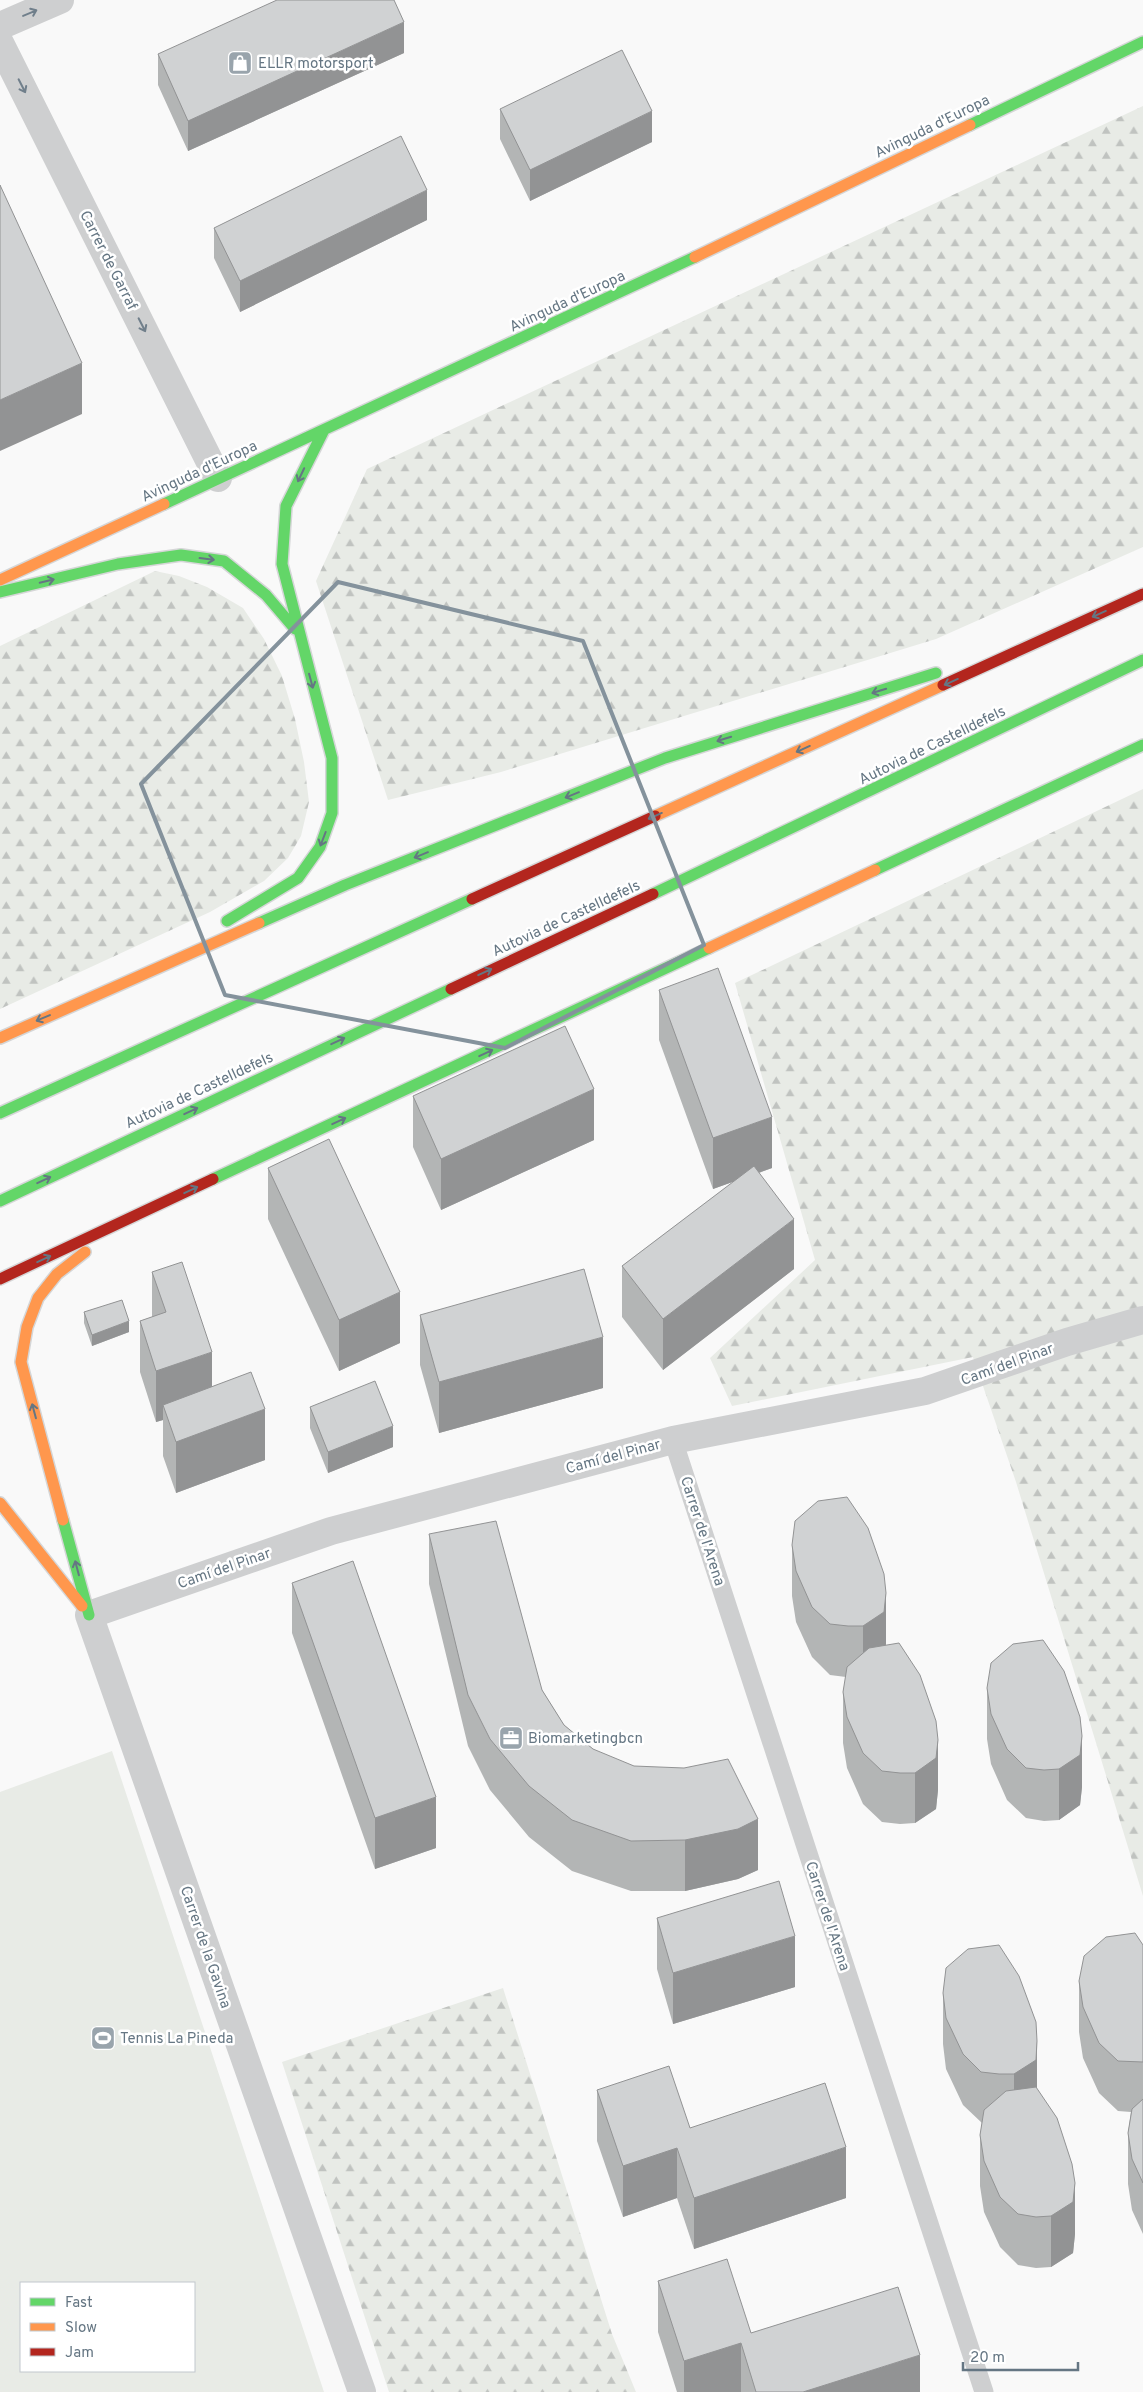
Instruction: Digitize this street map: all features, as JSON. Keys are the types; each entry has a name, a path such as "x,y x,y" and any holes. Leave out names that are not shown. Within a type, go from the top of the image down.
{"main road":[{"name":"Avinguda d'Europa","path":"0,580 591,307 1143,42"},
{"path":"215,926 242,914 298,878 320,847 332,813 332,758 282,564 286,506 323,432"},
{"path":"0,592 118,564 181,555 224,561 266,595 299,634"},
{"path":"0,1113 1143,594"},
{"path":"0,1038 345,885 665,758 1043,640"},
{"name":"Autovia de Castelldefels","path":"0,1201 811,820 1143,660"},
{"path":"0,1279 1143,745"},
{"path":"87,1001 172,949"},
{"path":"89,1615 21,1362 24,1337 31,1314 45,1287 63,1266 160,1205"},
{"path":"0,1503 89,1615"}],"street":[{"path":"0,26 60,0"},
{"name":"Carrer de Garraf","path":"0,42 218,478"},
{"name":"Camí del Pinar","path":"89,1615 331,1531 673,1440 926,1391 1067,1342 1143,1320"},
{"name":"Carrer de la Gavina","path":"89,1615 362,2392"}],"lane":[{"name":"Carrer de l'Arena","path":"673,1440 984,2392"}],"highlighted area":[{"path":"338,582 583,641 704,945 505,1048 225,995 141,784"}],"green space":[{"path":"1143,106 1143,547 936,639 501,772 388,800 316,581 367,469"},
{"path":"155,571 179,576 207,587 243,608 264,639 282,676 295,719 304,762 309,802 301,836 288,858 264,881 210,912 0,1009 0,646"},
{"path":"1143,789 1143,1896 1016,1482 973,1357 732,1406 710,1358 815,1260 735,983"},
{"name":"Tennis La Pineda","path":"112,1751 324,2392 0,2392 0,1792"},
{"path":"503,1988 612,2334 636,2392 389,2392 282,2062"}],"building":[{"path":"277,0 394,0 404,22 188,121 158,54"},
{"path":"622,50 652,111 530,170 500,109"},
{"path":"401,136 427,190 240,281 214,228"},
{"path":"0,185 82,363 0,400"},
{"path":"718,968 772,1117 713,1138 659,990"},
{"path":"565,1026 594,1089 441,1159 413,1096"},
{"path":"329,1139 400,1292 339,1320 268,1168"},
{"path":"754,1166 794,1219 663,1319 622,1266"},
{"path":"182,1262 212,1352 156,1371 140,1321 166,1312 152,1272"},
{"path":"584,1269 603,1337 439,1382 420,1315"},
{"path":"122,1300 129,1321 92,1335 84,1312"},
{"path":"251,1372 265,1409 176,1442 163,1405"},
{"path":"375,1381 393,1426 328,1452 310,1407"},
{"path":"847,1497 868,1528 884,1574 886,1593 884,1612 863,1626 830,1624 812,1607 796,1571 792,1545 795,1521 818,1501"},
{"path":"496,1521 542,1690 564,1725 593,1749 634,1766 684,1768 728,1759 758,1819 738,1829 685,1840 631,1841 572,1820 529,1786 490,1739 468,1695 429,1534"},
{"path":"353,1561 436,1797 375,1818 292,1583"},
{"path":"1043,1640 1064,1671 1080,1717 1082,1736 1080,1755 1059,1769 1044,1770 1026,1768 1007,1749 991,1714 987,1688 991,1663 1013,1644"},
{"path":"899,1643 920,1675 936,1721 938,1740 936,1758 915,1773 882,1771 863,1753 847,1717 843,1692 847,1667 869,1648"},
{"path":"779,1881 795,1936 673,1973 657,1918"},
{"path":"1135,1933 1143,1945 1143,2062 1118,2061 1099,2043 1083,2007 1079,1981 1084,1956 1106,1937"},
{"path":"999,1945 1019,1976 1036,2022 1036,2060 1014,2074 981,2072 963,2054 946,2018 943,1993 946,1968 968,1949"},
{"path":"669,2066 690,2128 825,2083 846,2147 694,2198 677,2148 623,2166 597,2090"},
{"path":"1036,2087 1057,2118 1072,2164 1075,2183 1073,2202 1051,2216 1036,2217 1018,2214 1000,2197 984,2161 980,2135 984,2110 1006,2091"},
{"path":"1143,2099 1143,2183 1132,2159 1128,2133 1132,2109"},
{"path":"727,2259 751,2333 898,2287 920,2355 803,2392 756,2392 741,2343 684,2361 658,2281"}],"traffic: fast":[{"path":"970,125 1143,42"},
{"path":"164,504 695,257"},
{"path":"227,921 298,878 320,847 332,813 332,758 282,564 286,506 323,432"},
{"path":"0,592 118,564 181,555 224,561 266,595 295,629"},
{"path":"653,894 1143,660"},
{"path":"259,923 345,885 665,758 936,673"},
{"path":"875,870 1143,745"},
{"path":"0,1113 472,899"},
{"path":"213,1179 709,948"},
{"path":"0,1201 451,989"},
{"path":"63,1520 89,1615"}],"traffic: slow":[{"path":"695,257 970,125"},
{"path":"0,580 164,504"},
{"path":"655,816 943,685"},
{"path":"709,948 875,870"},
{"path":"0,1038 259,923"},
{"path":"63,1520 21,1362 27,1327 38,1298 57,1274 85,1252"},
{"path":"0,1503 82,1606"}],"traffic: jam":[{"path":"943,685 1143,594"},
{"path":"472,899 655,816"},
{"path":"451,989 653,894"},
{"path":"0,1279 213,1179"}],"place":[{"name":"ELLR motorsport","path":"240,63"},
{"name":"Biomarketingbcn","path":"511,1738"},
{"name":"Tennis La Pineda","path":"103,2038"}]}
